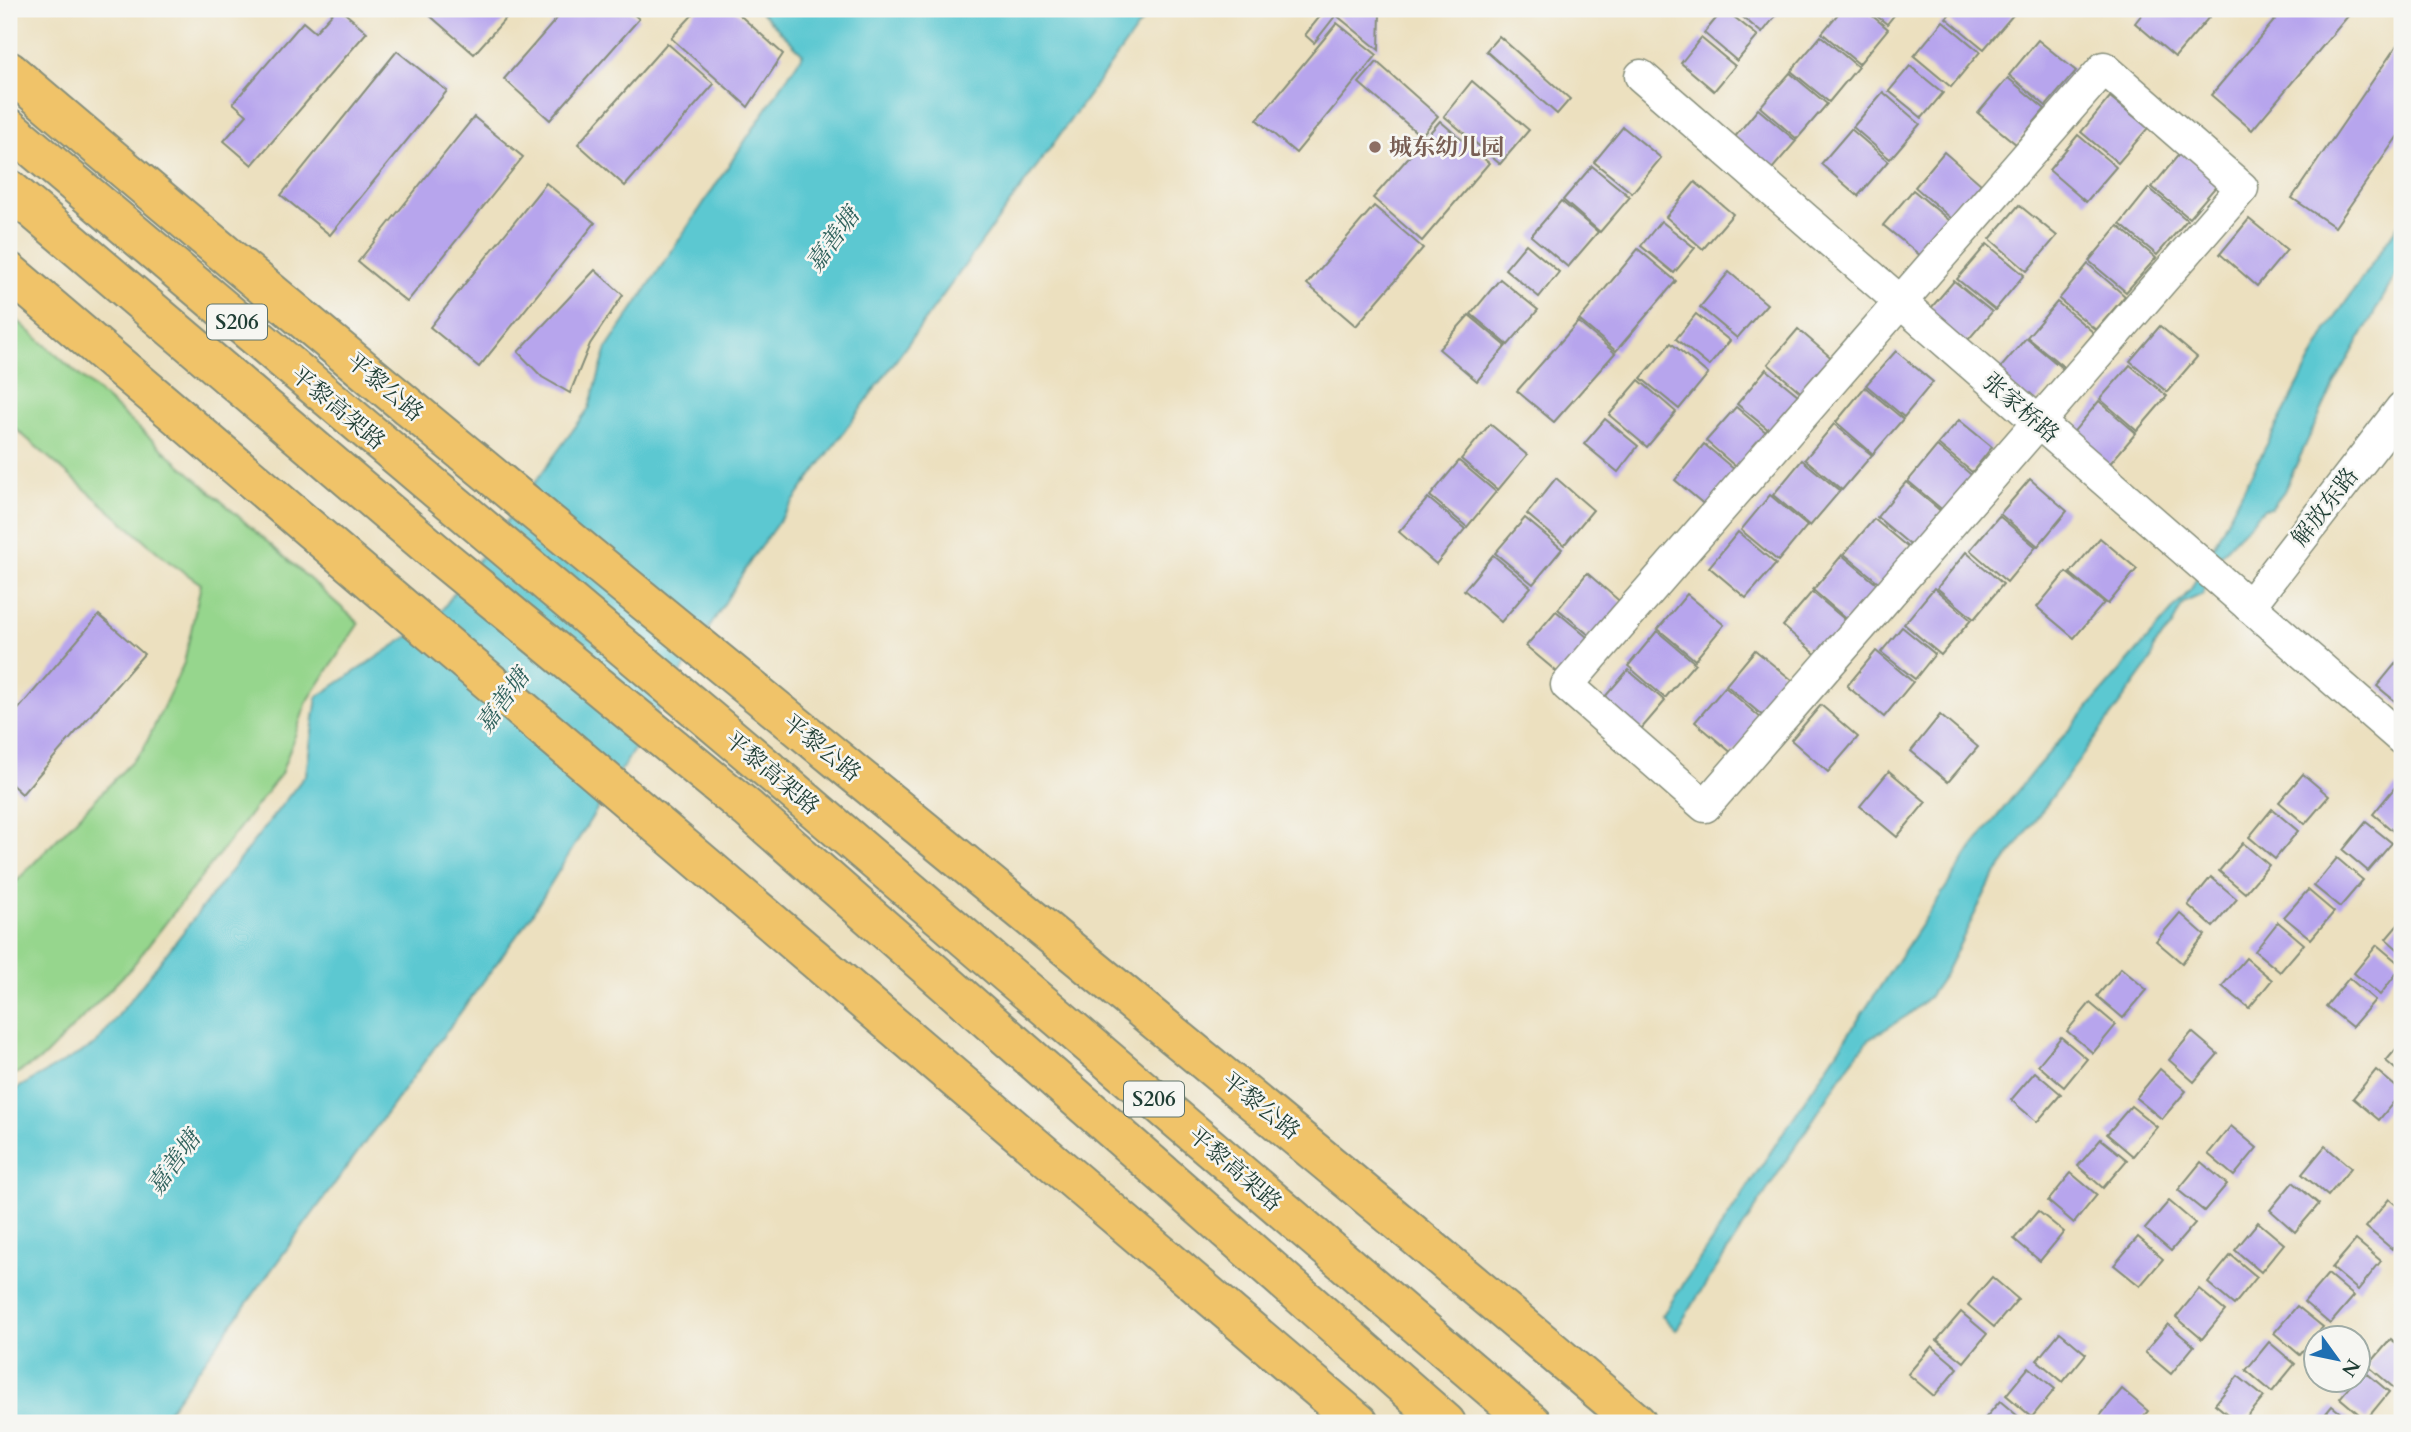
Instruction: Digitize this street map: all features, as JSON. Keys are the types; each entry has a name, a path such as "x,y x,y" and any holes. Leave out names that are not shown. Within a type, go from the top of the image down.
{"main road":[{"name":"平黎公路","path":"9,71 783,716 1360,1187 1637,1423"},
{"name":"平黎高架路","path":"9,128 786,785 1532,1423"},
{"name":"平黎高架路","path":"9,190 434,551 748,809 1446,1423"},
{"path":"9,272 1359,1423"}],"street":[{"path":"2104,68 2242,188 1705,806 1567,685 1901,302 2104,68"},
{"name":"张家桥路","path":"1641,76 2402,740"},
{"name":"解放东路","path":"2249,606 2402,408"}],"green space":[{"path":"9,313 359,623 307,702 281,774 130,969 43,1058 9,1078 9,889 143,750 184,663 201,584 168,561 9,423"}],"water":[{"name":"嘉善塘","path":"758,9 1151,9 753,557 529,919 159,1423 9,1423 9,1093 96,1044 306,774 317,697 436,618 589,408 607,348 803,54"},
{"path":"2402,219 2402,264 2333,386 2284,491 2271,508 2264,509 2214,561 2203,594 2183,603 2171,628 2155,645 2151,661 1991,881 1945,974 1929,997 1908,1015 1868,1040 1848,1066 1676,1330 1662,1316 1972,848 2035,769 2191,589 2327,330"}],"building":[{"path":"336,9 340,9 367,32 252,165 224,141 247,115 233,103 303,22 315,32"},
{"path":"430,9 514,9 474,54 427,13"},
{"path":"565,9 628,9 639,19 550,120 504,79"},
{"path":"698,9 733,9 783,54 748,107 671,38"},
{"path":"1326,9 1376,9 1380,12 1379,50 1336,15 1314,43 1305,35"},
{"path":"1724,9 1758,36 1737,61 1704,33"},
{"path":"1733,9 1781,9 1762,33"},
{"path":"1842,9 1864,9 1888,29 1859,64 1822,33"},
{"path":"1868,9 1899,9 1887,24"},
{"path":"1954,9 2006,9 2013,15 1984,49 1946,18"},
{"path":"2146,9 2216,9 2175,57 2135,23"},
{"path":"2284,9 2354,9 2252,130 2211,95"},
{"path":"1943,21 1980,52 1951,87 1914,56"},
{"path":"1337,23 1377,55 1296,153 1257,120"},
{"path":"1499,36 1570,99 1557,114 1486,51"},
{"path":"1821,36 1858,67 1829,102 1791,71"},
{"path":"1701,38 1735,66 1714,91 1681,63"},
{"path":"2402,38 2402,130 2335,227 2292,198"},
{"path":"2038,40 2076,71 2046,106 2009,75"},
{"path":"667,43 714,84 625,186 578,144"},
{"path":"397,51 447,91 330,235 281,195"},
{"path":"1377,62 1438,116 1421,136 1359,83"},
{"path":"1910,66 1943,93 1922,118 1889,91"},
{"path":"1790,73 1827,104 1797,139 1760,107"},
{"path":"2008,78 2045,109 2016,144 1978,113"},
{"path":"1472,81 1529,130 1500,164 1444,116"},
{"path":"1883,92 1920,124 1890,159 1853,127"},
{"path":"2110,97 2148,128 2118,163 2081,132"},
{"path":"1758,109 1796,141 1766,176 1729,144"},
{"path":"474,117 523,157 407,302 358,262"},
{"path":"1440,121 1489,163 1422,241 1373,198"},
{"path":"1623,127 1661,158 1632,193 1594,162"},
{"path":"1851,129 1888,161 1858,196 1821,164"},
{"path":"2078,135 2116,167 2086,202 2049,170"},
{"path":"1944,152 1981,184 1952,219 1915,187"},
{"path":"2181,152 2219,183 2189,218 2152,187"},
{"path":"1592,166 1630,197 1600,232 1563,200"},
{"path":"1695,182 1733,214 1703,249 1666,217"},
{"path":"546,183 595,223 479,367 430,327"},
{"path":"2149,188 2187,220 2157,255 2120,224"},
{"path":"1913,190 1950,221 1921,256 1883,225"},
{"path":"1561,201 1598,232 1568,267 1531,236"},
{"path":"2019,205 2057,236 2027,271 1990,239"},
{"path":"1374,206 1423,248 1356,326 1307,284"},
{"path":"2249,219 2287,250 2257,286 2220,254"},
{"path":"1661,221 1695,248 1674,273 1641,246"},
{"path":"2118,226 2156,258 2126,292 2089,261"},
{"path":"1526,244 1559,272 1539,297 1505,269"},
{"path":"1987,244 2024,275 1995,310 1957,279"},
{"path":"1638,249 1676,281 1616,351 1579,320"},
{"path":"2088,264 2125,296 2096,330 2059,299"},
{"path":"595,270 623,295 590,344 570,393 542,377 518,352"},
{"path":"1729,272 1767,304 1737,338 1700,307"},
{"path":"1500,279 1538,310 1508,345 1471,314"},
{"path":"1954,281 1992,312 1962,347 1925,315"},
{"path":"2057,302 2094,333 2065,368 2027,337"},
{"path":"1696,314 1730,341 1709,366 1676,339"},
{"path":"1469,315 1506,346 1477,381 1439,349"},
{"path":"1578,322 1615,353 1554,422 1517,391"},
{"path":"2160,326 2197,357 2167,392 2130,361"},
{"path":"1798,329 1835,361 1805,396 1768,364"},
{"path":"2026,338 2063,369 2034,404 1996,373"},
{"path":"1671,343 1708,374 1679,409 1641,378"},
{"path":"1896,351 1933,382 1904,417 1866,385"},
{"path":"2130,365 2167,396 2137,431 2100,399"},
{"path":"1766,369 1804,400 1775,435 1737,404"},
{"path":"1639,380 1676,412 1647,447 1609,415"},
{"path":"1865,387 1903,419 1873,454 1836,422"},
{"path":"2099,401 2136,433 2107,467 2070,436"},
{"path":"1736,407 1773,438 1743,473 1706,441"},
{"path":"1605,419 1638,446 1618,472 1584,444"},
{"path":"1959,420 1992,447 1972,472 1938,444"},
{"path":"1490,424 1527,455 1498,490 1461,459"},
{"path":"1834,424 1872,455 1842,490 1805,459"},
{"path":"1704,444 1742,476 1712,511 1675,480"},
{"path":"1937,446 1975,478 1945,512 1908,481"},
{"path":"1802,460 1840,491 1810,526 1773,495"},
{"path":"1459,461 1496,492 1467,527 1430,496"},
{"path":"1556,478 1593,510 1564,545 1527,514"},
{"path":"2030,479 2067,511 2038,546 2000,514"},
{"path":"1906,482 1943,513 1914,548 1877,517"},
{"path":"1770,495 1807,526 1778,561 1741,530"},
{"path":"1428,498 1465,529 1436,564 1399,532"},
{"path":"1999,516 2036,547 2007,582 1970,550"},
{"path":"1525,518 1562,549 1533,584 1495,553"},
{"path":"1874,519 1911,550 1882,585 1844,554"},
{"path":"1738,532 1776,564 1746,598 1709,567"},
{"path":"2100,538 2137,569 2108,604 2070,573"},
{"path":"1966,552 2003,584 1974,619 1937,588"},
{"path":"1493,555 1531,587 1501,622 1464,590"},
{"path":"1842,555 1879,586 1850,622 1813,590"},
{"path":"2066,572 2104,603 2074,638 2037,607"},
{"path":"1587,573 1624,605 1595,640 1558,609"},
{"path":"1934,588 1971,620 1941,655 1904,624"},
{"path":"1812,592 1849,623 1820,658 1783,626"},
{"path":"1687,594 1724,625 1695,660 1658,629"},
{"path":"1556,611 1593,642 1563,677 1526,646"},
{"path":"99,615 144,654 22,794 9,782 9,720"},
{"path":"1902,627 1935,654 1915,679 1881,652"},
{"path":"1657,631 1695,663 1665,698 1628,666"},
{"path":"1755,650 1793,681 1763,716 1726,685"},
{"path":"1876,651 1913,682 1884,717 1847,686"},
{"path":"2400,658 2402,659 2402,707 2377,686"},
{"path":"1628,670 1665,701 1635,736 1598,705"},
{"path":"1725,687 1762,719 1733,754 1695,722"},
{"path":"1821,705 1858,737 1828,772 1791,740"},
{"path":"1940,715 1978,747 1948,782 1911,751"},
{"path":"1889,771 1926,802 1897,837 1860,806"},
{"path":"2303,774 2329,796 2305,824 2279,802"},
{"path":"2396,786 2402,791 2402,832 2399,836 2373,814"},
{"path":"2272,809 2298,831 2275,859 2249,837"},
{"path":"2366,822 2392,843 2368,871 2343,850"},
{"path":"2243,843 2269,865 2245,893 2219,871"},
{"path":"2337,858 2363,880 2340,907 2314,886"},
{"path":"2211,877 2237,899 2213,927 2188,905"},
{"path":"2308,890 2334,912 2311,939 2284,917"},
{"path":"2180,913 2205,935 2182,963 2156,941"},
{"path":"2402,920 2402,953 2386,939"},
{"path":"2278,922 2304,944 2280,972 2255,951"},
{"path":"2377,945 2402,966 2380,995 2354,973"},
{"path":"2246,958 2272,980 2249,1008 2222,986"},
{"path":"2121,968 2147,990 2123,1018 2097,996"},
{"path":"2349,978 2375,1000 2352,1027 2326,1006"},
{"path":"2090,1003 2116,1025 2093,1053 2067,1031"},
{"path":"2192,1032 2218,1054 2194,1082 2169,1060"},
{"path":"2061,1037 2087,1059 2064,1087 2038,1065"},
{"path":"2402,1042 2402,1075 2386,1061"},
{"path":"2160,1069 2186,1091 2162,1119 2136,1098"},
{"path":"2376,1070 2402,1092 2379,1120 2353,1098"},
{"path":"2035,1072 2061,1094 2037,1122 2011,1100"},
{"path":"2131,1106 2157,1127 2133,1156 2107,1134"},
{"path":"2231,1126 2257,1148 2234,1176 2208,1154"},
{"path":"2101,1139 2127,1160 2103,1188 2078,1166"},
{"path":"2325,1146 2351,1168 2328,1196 2302,1174"},
{"path":"2201,1162 2227,1184 2204,1211 2178,1190"},
{"path":"2071,1173 2097,1195 2074,1223 2048,1201"},
{"path":"2293,1182 2319,1204 2295,1232 2270,1210"},
{"path":"2389,1199 2402,1210 2402,1236 2392,1249 2366,1227"},
{"path":"2169,1201 2195,1223 2171,1251 2145,1229"},
{"path":"2038,1211 2064,1232 2040,1261 2014,1239"},
{"path":"2258,1222 2284,1244 2261,1272 2235,1250"},
{"path":"2138,1237 2163,1259 2140,1286 2114,1265"},
{"path":"2356,1240 2381,1261 2358,1290 2332,1268"},
{"path":"2231,1255 2257,1277 2234,1305 2208,1283"},
{"path":"2328,1274 2354,1296 2330,1324 2304,1302"},
{"path":"1992,1277 2018,1299 1994,1327 1968,1305"},
{"path":"2199,1289 2225,1311 2202,1339 2176,1317"},
{"path":"2297,1306 2319,1324 2302,1324 2300,1355 2274,1333"},
{"path":"1961,1312 1987,1334 1964,1362 1937,1340"},
{"path":"2168,1324 2194,1346 2171,1374 2145,1352"},
{"path":"2060,1332 2086,1354 2063,1382 2037,1360"},
{"path":"2391,1339 2402,1348 2402,1378 2394,1388 2372,1369 2372,1361"},
{"path":"2269,1342 2295,1364 2272,1392 2246,1370"},
{"path":"1932,1346 1958,1368 1934,1396 1908,1374"},
{"path":"2029,1367 2055,1389 2032,1417 2006,1395"},
{"path":"2238,1376 2264,1397 2242,1423 2238,1423 2215,1404"},
{"path":"2372,1378 2389,1392 2366,1420 2340,1398 2343,1394 2372,1394"},
{"path":"2122,1389 2148,1411 2138,1423 2106,1423 2099,1417"},
{"path":"2000,1401 2026,1423 1981,1423"},
{"path":"2332,1406 2353,1423 2318,1423"}],"place":[{"name":"城东幼儿园","path":"1375,147"}]}
